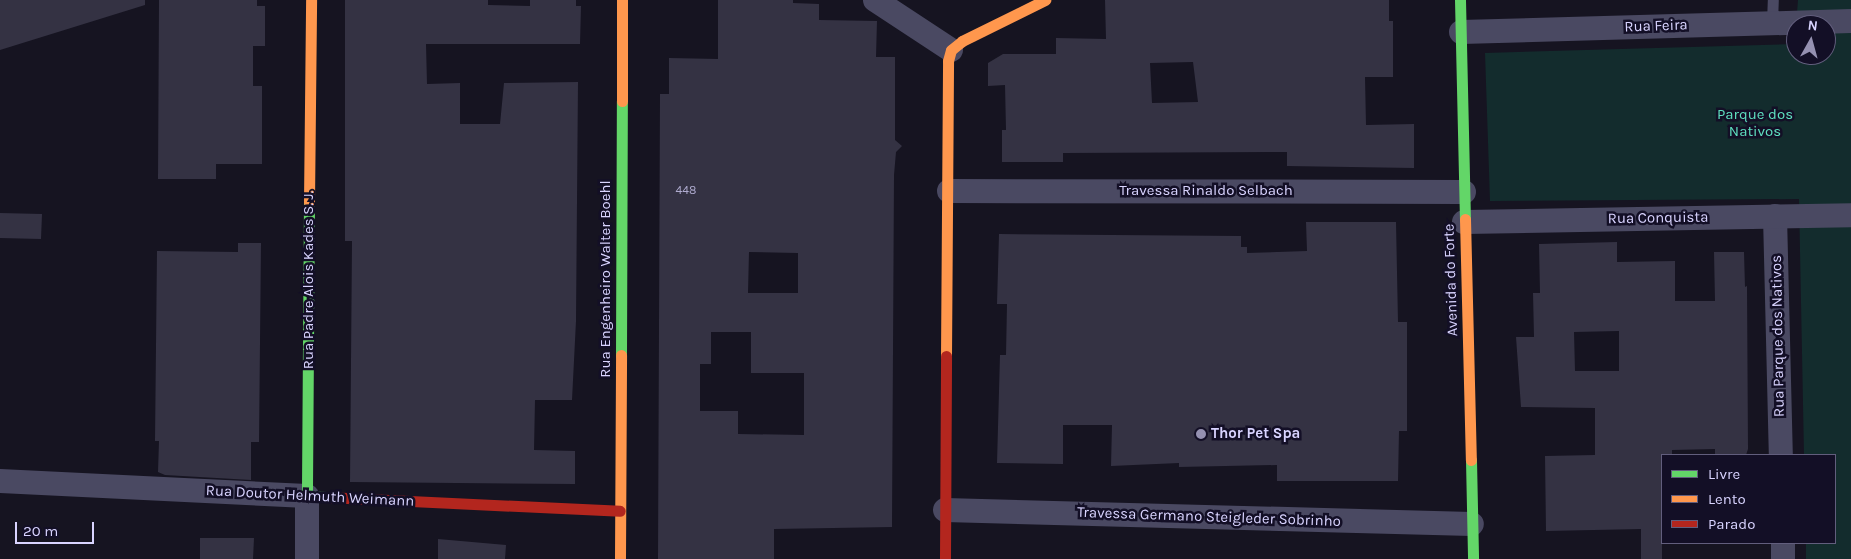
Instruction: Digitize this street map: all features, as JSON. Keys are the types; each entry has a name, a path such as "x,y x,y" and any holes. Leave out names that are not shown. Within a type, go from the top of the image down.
{"street":[{"name":"Rua Padre Alois Kades S. J.","path":"307,559 311,0"},
{"name":"Rua Engenheiro Walter Boehl","path":"620,559 622,0"},
{"path":"875,0 950,50"},
{"path":"950,50 962,41 1045,0"},
{"name":"Avenida do Forte","path":"1460,0 1473,559"},
{"name":"Rua Feira","path":"1461,32 1772,12 1851,21"},
{"path":"945,559 950,50"},
{"name":"Travessa Rinaldo Selbach","path":"949,191 1464,192"},
{"name":"Rua Conquista","path":"1464,222 1851,215"},
{"name":"Rua Parque dos Nativos","path":"1775,216 1781,454"},
{"name":"Rua Doutor Helmuth Weimann","path":"0,481 620,511"},
{"name":"Travessa Germano Steigleder Sobrinho","path":"945,510 1472,524"},
{"path":"1783,544 1783,559"}],"green space":[{"name":"Parque dos Nativos","path":"1798,0 1851,0 1851,559 1806,559 1806,544 1836,544 1836,454 1804,454 1799,199 1490,201 1485,53 1786,44 1786,65 1836,65 1836,15 1797,15"}],"building":[{"path":"0,0 145,0 145,5 0,50"},
{"path":"159,0 257,0 257,6 265,6 265,46 253,46 253,86 262,86 262,164 216,164 216,179 158,179"},
{"path":"345,0 488,0 488,5 530,6 530,0 576,0 576,6 581,6 580,44 426,44 427,84 460,83 460,124 500,124 504,83 578,82 576,321 572,400 535,400 534,450 575,451 575,484 350,482 352,241 345,241"},
{"path":"718,0 793,0 793,3 819,4 819,20 877,21 876,57 895,57 895,140 902,146 896,152 894,175 892,527 774,529 774,559 658,559 660,94 669,94 669,58 718,59","holes":["749,252 798,253 798,293 748,293","711,332 751,332 751,373 804,373 804,435 738,434 738,411 700,411 700,364 711,364"]},
{"path":"1105,0 1389,0 1389,21 1393,21 1393,77 1365,77 1366,125 1414,124 1414,168 1287,166 1287,152 1063,153 1063,162 1002,162 1002,130 1006,130 1005,85 988,86 988,63 1003,54 1056,54 1056,38 1106,39","holes":["1193,62 1198,102 1152,103 1150,63"]},
{"path":"0,213 42,214 41,239 0,238"},
{"path":"1306,222 1396,222 1398,322 1407,322 1407,431 1399,431 1398,481 1277,481 1277,465 1179,467 1179,463 1111,466 1112,425 1063,425 1063,464 997,463 1000,355 1006,355 1007,304 997,304 999,234 1241,236 1241,247 1247,247 1247,253 1307,251"},
{"path":"1617,242 1617,262 1675,261 1675,301 1715,301 1714,252 1744,252 1745,287 1747,286 1748,449 1746,454 1715,454 1715,449 1672,450 1672,454 1661,454 1662,559 1641,559 1641,529 1546,531 1545,456 1595,455 1595,408 1521,407 1516,337 1534,337 1533,293 1540,293 1539,244","holes":["1619,331 1619,371 1575,371 1574,332"]},
{"path":"238,243 261,243 259,442 251,442 251,480 165,475 158,472 159,441 155,441 157,251 238,252"},
{"path":"200,538 254,538 253,559 200,559"},
{"path":"438,539 506,545 505,559 438,559"}],"traffic: fast":[{"path":"1460,0 1465,219"},
{"path":"621,355 622,101"},
{"path":"309,202 307,496 326,497"},
{"path":"1471,460 1473,559"}],"traffic: slow":[{"path":"309,202 311,0"},
{"path":"622,0 622,101"},
{"path":"946,356 948,61 951,50 962,41 1045,0"},
{"path":"1465,219 1471,460"},
{"path":"620,559 621,355"}],"traffic: jam":[{"path":"945,559 946,356"},
{"path":"326,497 620,511"}],"place":[{"name":"Thor Pet Spa","path":"1201,434"}]}
